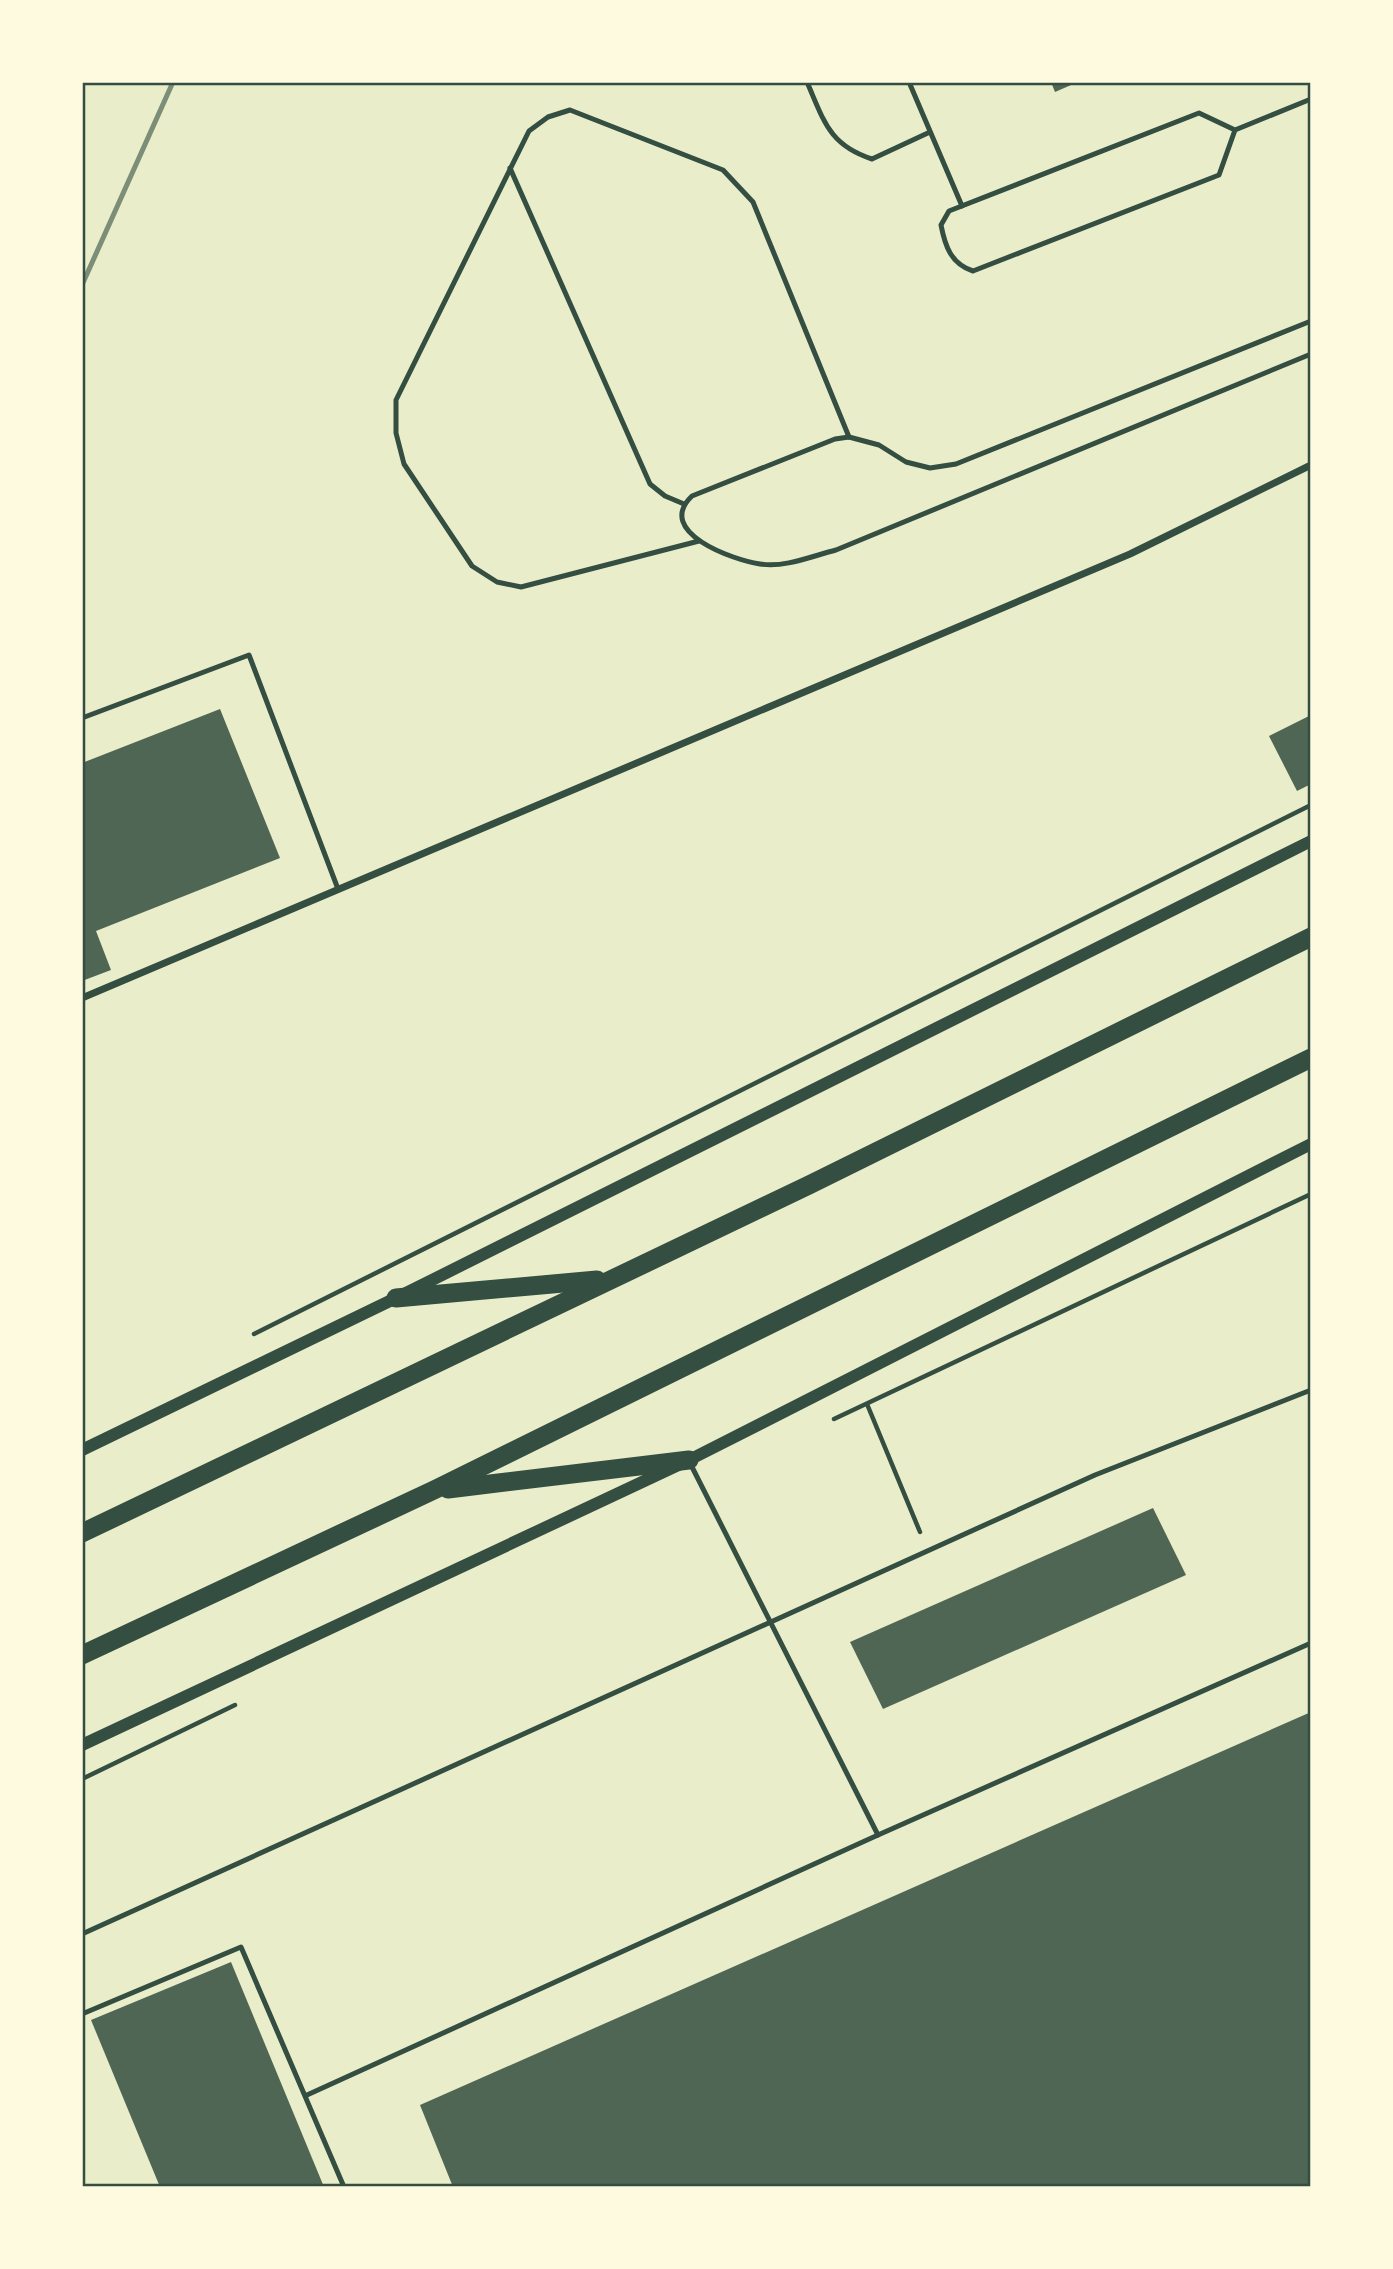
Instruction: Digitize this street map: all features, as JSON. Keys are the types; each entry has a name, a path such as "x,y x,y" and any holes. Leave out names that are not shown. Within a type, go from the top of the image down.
{"highway":[{"path":"82,1533 808,1185 1311,937"},
{"path":"82,1655 433,1490 1311,1058"},
{"path":"397,1298 609,1279"},
{"path":"433,1490 689,1460"}],"street":[{"path":"82,998 1117,560 1311,464"},
{"path":"82,1450 397,1298 1311,841"},
{"path":"82,1745 689,1460 1311,1144"}],"lane":[{"path":"807,82 828,131 851,152 872,159 930,132"},
{"path":"909,82 962,206"},
{"path":"1235,130 1219,174 973,271 960,267 949,254 941,225 949,211 1199,113 1235,130 1311,99"},
{"path":"699,541 521,587 497,582 472,566 404,464 396,433 396,400 529,131 548,117 570,110 723,170 753,202 849,437"},
{"path":"510,168 650,484 684,505"},
{"path":"1311,321 956,464 930,468 906,462 879,445 849,437 835,439 692,496 684,505 681,515 685,525 699,541 762,565 789,562 835,550 1311,354"},
{"path":"82,718 248,655 338,889"},
{"path":"82,1934 1095,1475 1311,1390"},
{"path":"689,1460 878,1835"},
{"path":"307,2095 878,1835 1311,1643"},
{"path":"82,2014 241,1947 307,2095 344,2187"}],"path":[{"path":"241,1341 1311,805"},
{"path":"867,1404 927,1550"}],"building":[{"path":"1051,82 1078,82 1055,92"},
{"path":"220,709 280,858 96,931 111,970 82,981 82,763"},
{"path":"1311,715 1311,784 1297,791 1269,736"},
{"path":"1153,1508 1186,1575 883,1709 850,1642"},
{"path":"1311,1712 1311,2187 453,2187 420,2105"},
{"path":"231,1962 324,2187 160,2187 91,2020"}],"railway":[{"path":"82,285 173,82"}]}
